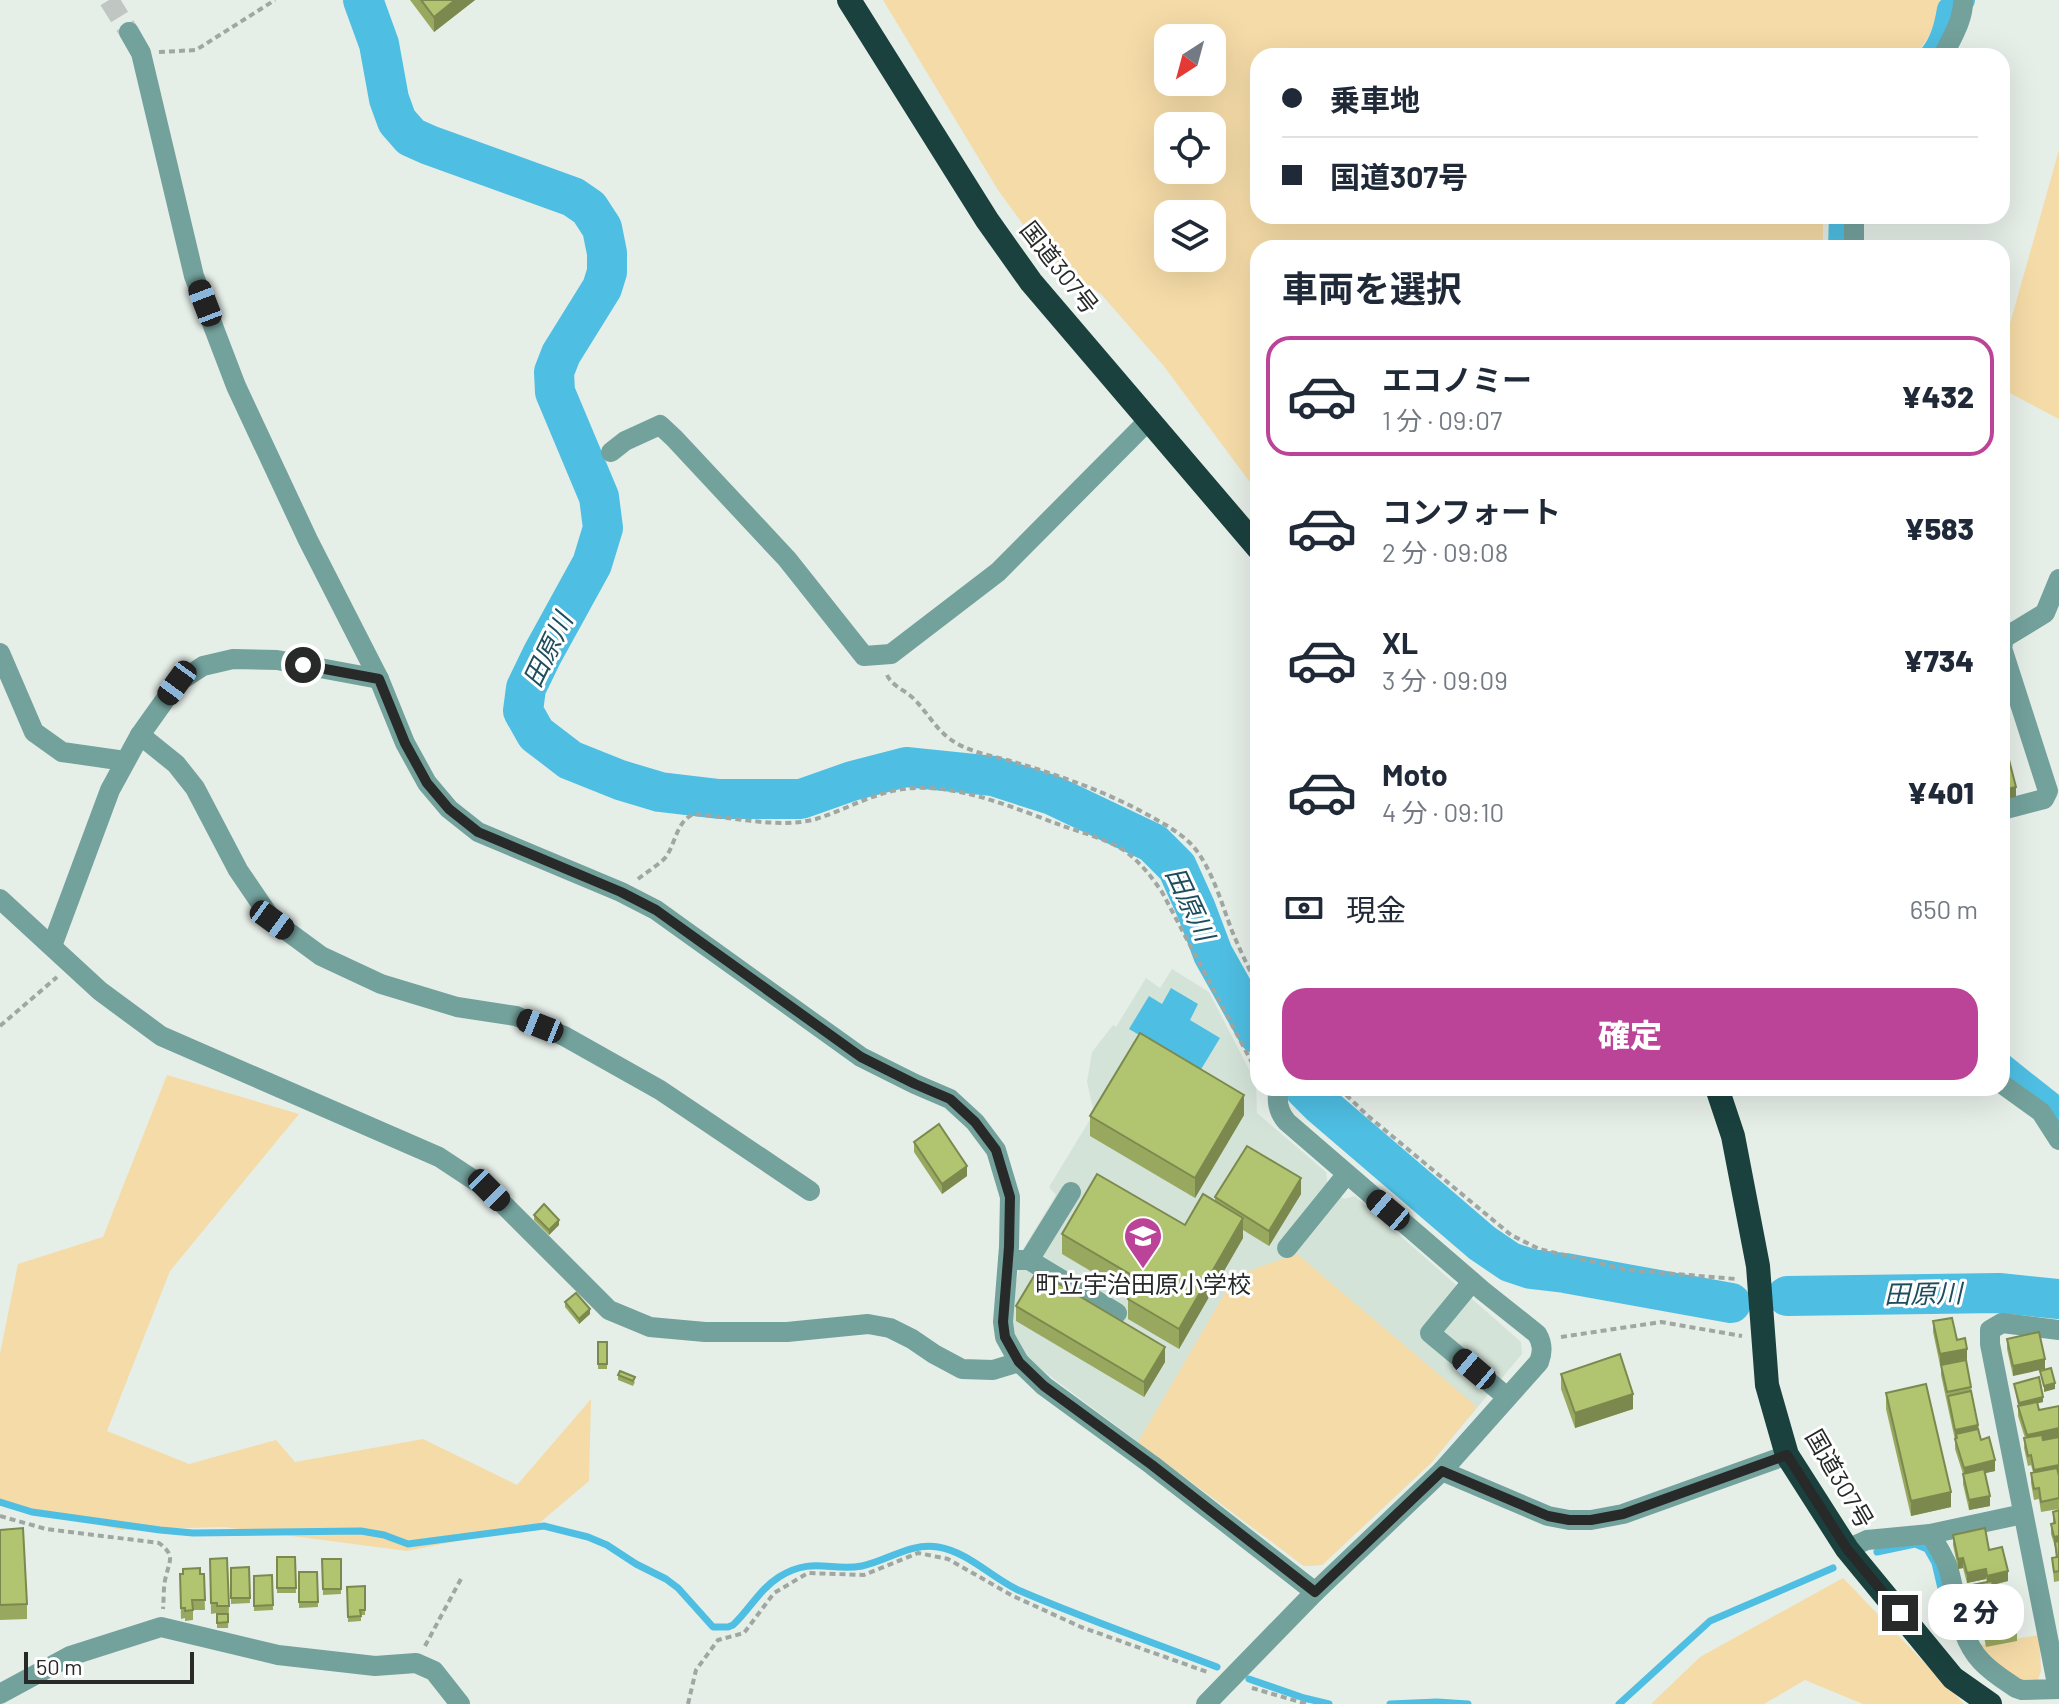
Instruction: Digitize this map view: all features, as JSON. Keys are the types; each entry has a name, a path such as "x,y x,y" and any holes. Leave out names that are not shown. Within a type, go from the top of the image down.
{"highway":[{"name":"国道307号","path":"849,0 987,220 1031,282 1250,539"},
{"name":"国道307号","path":"1720,1096 1733,1136 1759,1281 1767,1385 1787,1455 1847,1549 1953,1678 1990,1704"}],"street":[{"path":"1947,48 1963,3"},
{"path":"129,32 141,53 194,276 236,386 308,540 379,679 405,743 427,783 449,809 478,832 621,892 656,910 861,1057 950,1099 975,1122 996,1150 1010,1197 1003,1322 1005,1337 1019,1362 1044,1386 1152,1465 1315,1592"},
{"path":"611,452 625,441 660,425 787,559 864,656 891,654 998,572 1148,421"},
{"path":"2010,634 2045,613 2059,579"},
{"path":"0,653 34,732 62,752 125,761"},
{"path":"52,946 110,790 140,735 177,683 203,666 233,659 277,660 379,679"},
{"path":"2010,673 2048,791 2044,799 2010,808"},
{"path":"140,735 176,764 195,788 238,870 272,920 321,956 381,984 457,1007 516,1016 564,1036 660,1090 810,1191"},
{"path":"0,899 100,991 161,1036 439,1157 489,1190 609,1310 650,1327 705,1332 787,1332 868,1324 890,1328 962,1369 993,1370 1019,1362"},
{"path":"2010,1090 2041,1112 2059,1140"},
{"path":"1206,1704 1315,1592 1442,1471 1542,1355 1541,1340 1537,1334 1346,1175 1283,1117 1277,1096"},
{"path":"1287,1248 1346,1175"},
{"path":"1029,1260 1071,1192"},
{"path":"1008,1260 1029,1260 1117,1313"},
{"path":"1472,1282 1430,1333 1507,1397"},
{"path":"1930,1534 1941,1551 1966,1635 1980,1660 2016,1688 2058,1689 1990,1344 1990,1330 2002,1323 2059,1330"},
{"path":"1442,1471 1548,1516 1591,1520 1623,1514 1787,1455"},
{"path":"1847,1549 1867,1540 1930,1534 2023,1514"},
{"path":"0,1694 70,1656 161,1627 278,1655 375,1666 416,1663 434,1671 460,1704"}],"path":[{"path":"141,53 196,50 275,0"},
{"path":"891,654 885,671 890,682 910,695 935,726 952,741 1065,777 1124,802 1167,825 1191,844 1216,889 1250,970"},
{"path":"621,892 663,859 682,822 694,814 800,822 902,789 936,788 994,801 1123,850 1145,868 1162,892 1250,1059"},
{"path":"0,1026 71,965"},
{"path":"1347,1096 1511,1235 1539,1249 1628,1270 1759,1281"},
{"path":"1541,1340 1661,1322 1764,1340"},
{"path":"0,1516 46,1529 159,1543 168,1550 171,1562 165,1578 161,1627"},
{"path":"688,1704 696,1670 718,1640 744,1633 774,1593 808,1573 864,1575 918,1553 948,1559 1013,1596 1081,1627 1229,1680 1307,1704"},
{"path":"416,1663 462,1577"}],"shaded area":[{"path":"883,0 1940,0 1932,30 1920,48 1250,48 1250,224 1823,224 1823,240 1250,240 1250,482 1163,365 1101,294 1046,256 998,190"},
{"path":"2059,150 2059,419 2010,393 2010,324"},
{"path":"1172,969 1209,992 1250,1071 1250,1096 1256,1096 1257,1113 1326,1172 1328,1187 1344,1199 1355,1196 1521,1342 1522,1354 1431,1463 1322,1565 1304,1566 1030,1361 1010,1323 1012,1280 1017,1280 1023,1249 1056,1195 1049,1187 1094,1113 1087,1082 1092,1052 1113,1025 1116,1027 1146,978 1160,988"},
{"path":"167,1075 299,1114 170,1271 107,1431 189,1464 276,1440 295,1462 423,1439 517,1485 591,1399 589,1481 537,1525 407,1551 223,1527 122,1530 0,1502 0,1354 18,1264 103,1237"},
{"path":"1297,1254 1477,1407 1431,1463 1322,1565 1304,1566 1138,1442 1235,1276"},
{"path":"1843,1578 1964,1704 1863,1704 1805,1680 1764,1704 1651,1704 1700,1657"},
{"path":"2039,1635 2041,1671 2037,1683 2008,1678 1980,1645"}],"water":[{"path":"1171,988 1198,1004 1190,1020 1220,1038 1200,1071 1129,1029 1149,996 1162,1004"}],"building":[{"path":"421,0 455,0 434,17"},
{"path":"2010,764 2016,787 2010,788"},
{"path":"1140,1033 1244,1095 1195,1178 1090,1116"},
{"path":"939,1124 967,1166 942,1184 914,1142"},
{"path":"1247,1146 1301,1178 1269,1231 1215,1197"},
{"path":"1097,1174 1185,1225 1203,1194 1243,1218 1179,1329 1128,1299 1140,1280 1062,1234"},
{"path":"544,1204 559,1220 549,1230 534,1215"},
{"path":"1037,1271 1165,1347 1144,1382 1016,1306"},
{"path":"576,1293 590,1309 579,1319 565,1302"},
{"path":"1952,1318 1957,1340 1965,1338 1967,1349 1940,1354 1933,1321"},
{"path":"2039,1332 2045,1359 2013,1366 2007,1339"},
{"path":"598,1342 607,1342 607,1364 598,1364"},
{"path":"1620,1354 1633,1394 1575,1413 1561,1374"},
{"path":"1966,1360 1971,1387 1947,1392 1941,1365"},
{"path":"2051,1368 2055,1383 2044,1386 2040,1371"},
{"path":"620,1371 635,1377 633,1381 618,1375"},
{"path":"2039,1377 2043,1397 2019,1403 2014,1384"},
{"path":"1926,1384 1951,1492 1911,1501 1886,1393"},
{"path":"1971,1391 1978,1425 1955,1430 1948,1396"},
{"path":"2037,1402 2039,1410 2059,1406 2059,1428 2027,1435 2018,1406"},
{"path":"1978,1429 1981,1440 1989,1437 1995,1460 1964,1468 1956,1434"},
{"path":"2042,1435 2043,1440 2059,1437 2059,1465 2034,1470 2024,1438"},
{"path":"2057,1468 2059,1498 2041,1502 2039,1488 2034,1489 2031,1473"},
{"path":"1984,1469 1990,1496 1969,1500 1963,1474"},
{"path":"2059,1510 2059,1536 2054,1537 2051,1524 2055,1523 2053,1512"},
{"path":"23,1528 27,1604 0,1605 0,1530"},
{"path":"1985,1528 1989,1550 2002,1547 2008,1571 1987,1576 1986,1569 1967,1573 1963,1558 1958,1559 1953,1535"},
{"path":"2059,1541 2059,1571 2054,1572 2052,1558 2057,1557 2055,1542"},
{"path":"277,1557 295,1557 296,1588 277,1588"},
{"path":"227,1558 229,1606 217,1606 217,1603 211,1603 210,1559"},
{"path":"322,1559 341,1559 341,1589 323,1589"},
{"path":"249,1567 250,1598 231,1598 231,1568"},
{"path":"200,1568 200,1574 204,1574 205,1600 192,1600 193,1610 185,1611 181,1608 180,1574 183,1574 183,1569"},
{"path":"299,1572 317,1572 318,1602 299,1602"},
{"path":"272,1575 273,1605 254,1606 254,1576"},
{"path":"1992,1581 1994,1590 2005,1587 2008,1604 1976,1611 1975,1607 1972,1608 1967,1586"},
{"path":"365,1586 365,1610 360,1610 361,1616 348,1617 347,1587"},
{"path":"2013,1607 2017,1631 1986,1637 1981,1613"},
{"path":"217,1614 228,1614 228,1622 217,1623"}],"waterway":[{"name":"田原川","path":"363,0 379,44 389,99 397,121 411,137 573,197 589,208 602,228 607,253 607,272 602,288 561,354 554,372 555,392 599,497 603,528 592,564 526,688 523,711 536,734 570,760 620,780 660,792 719,799 801,799 906,767 993,776 1052,795 1153,843 1177,867 1213,954 1250,1020"},
{"path":"1936,48 1949,9 1963,0"},
{"path":"1840,240 1841,224"},
{"path":"2010,1071 2059,1114"},
{"name":"田原川","path":"1312,1096 1482,1243 1510,1262 1531,1269 1731,1303"},
{"name":"田原川","path":"1787,1296 1999,1293 2059,1299"},
{"path":"0,1502 32,1512 160,1530 193,1533 361,1531 408,1544 544,1526 607,1545 666,1579 713,1627 733,1625 766,1587 779,1577 802,1567 862,1566 909,1549 938,1547 969,1559 1018,1590 1217,1667"},
{"path":"1877,1552 1915,1544 1927,1549 1935,1563 1951,1618"},
{"path":"1619,1704 1710,1621 1833,1568"},
{"path":"1249,1679 1329,1704"},
{"path":"1390,1704 1468,1704"}],"tunnel":[{"path":"109,0 129,32"}],"place":[{"name":"町立宇治田原小学校","path":"1143,1270"}],"route":[{"path":"303,665 379,679 405,743 427,783 449,809 478,832 621,892 656,910 861,1057 950,1099 975,1122 996,1150 1010,1197 1003,1322 1005,1337 1019,1362 1044,1386 1152,1465 1315,1592 1442,1471 1548,1516 1591,1520 1623,1514 1787,1455 1847,1549 1900,1613"}]}
